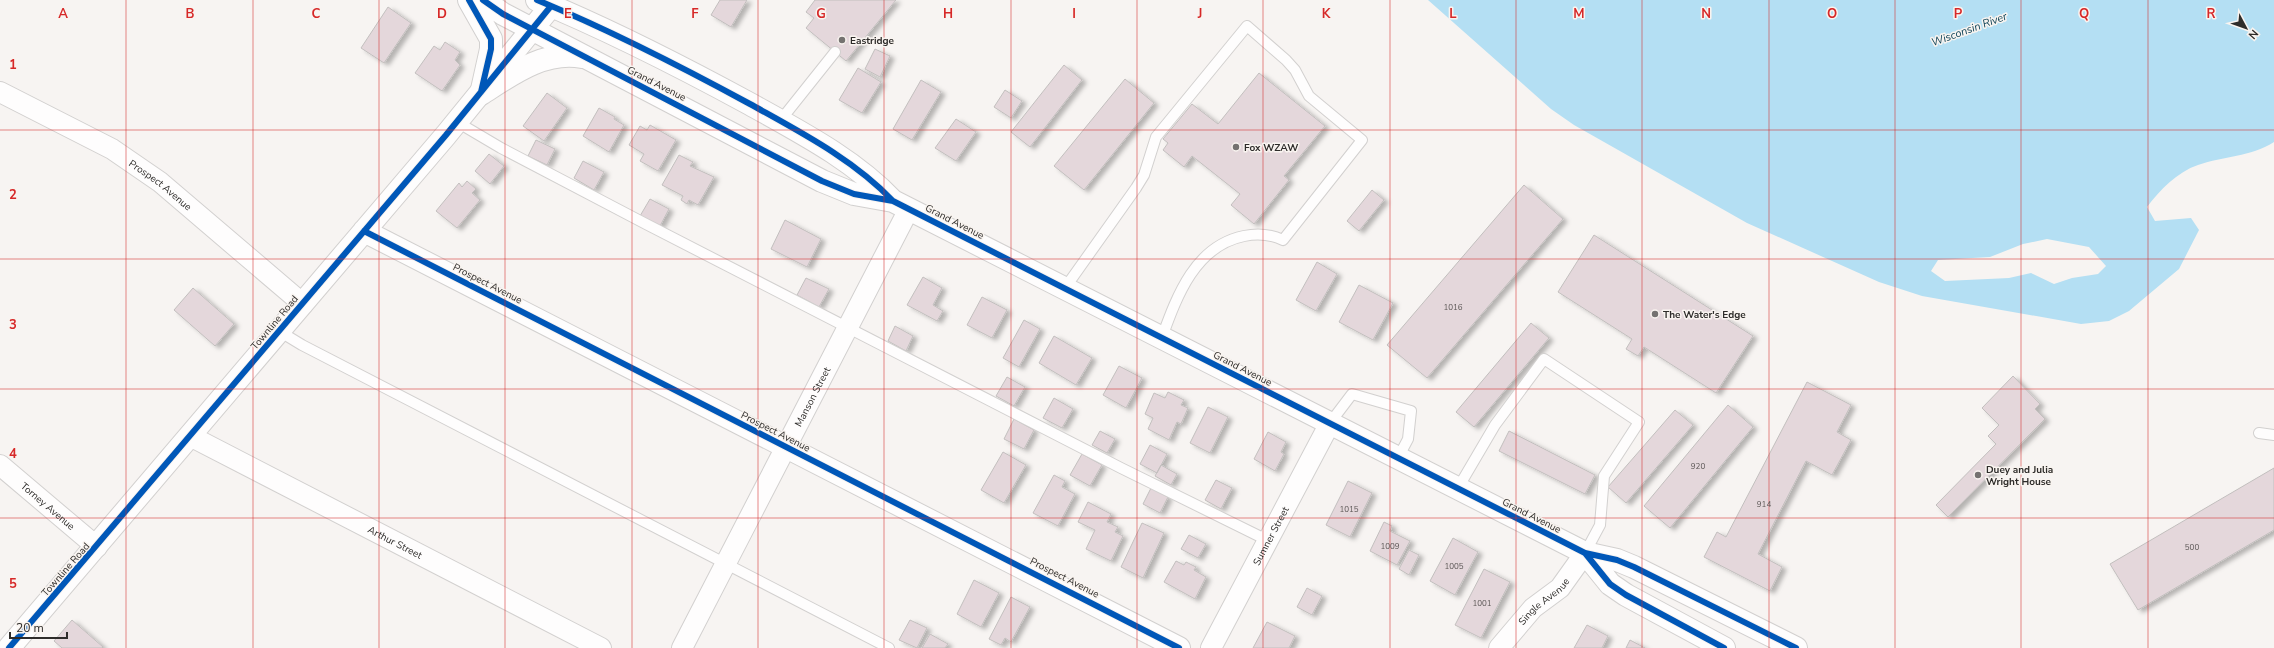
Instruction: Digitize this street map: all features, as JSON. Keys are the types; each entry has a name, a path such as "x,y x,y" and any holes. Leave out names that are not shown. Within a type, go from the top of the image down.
{"main road":[{"path":"469,0 488,32 491,42 481,94"},
{"name":"Grand Avenue","path":"483,0 501,13 837,188 862,196 901,205"},
{"name":"Townline Road","path":"9,648 481,94 532,29 548,2"},
{"name":"Grand Avenue","path":"548,2 621,38 780,121 856,168 901,205 1585,553 1617,560 1634,567 1796,648"},
{"path":"481,94 521,69 541,60 565,56 588,58"},
{"name":"Prospect Avenue","path":"364,231 1179,648"},
{"name":"Grand Avenue","path":"1585,553 1610,584 1626,595 1724,648"}],"street":[{"name":"Prospect Avenue","path":"0,92 112,149 160,182 302,304"},
{"name":"Manson Street","path":"682,648 848,327 901,205"},
{"name":"Sumner Street","path":"1211,648 1330,423"},
{"name":"Arthur Street","path":"190,436 601,648"},
{"name":"Torney Avenue","path":"0,465 97,546"},
{"name":"Single Avenue","path":"1499,648 1533,608 1560,588 1585,553"}],"lane":[{"path":"1065,288 1144,175 1156,137 1247,26 1286,60 1294,70 1309,96 1362,140 1283,240 1264,234 1236,237 1224,242 1201,261 1179,293 1162,337"},
{"path":"780,121 835,52"},
{"path":"457,122 501,148 1121,468 1267,540"},
{"path":"280,331 302,345 889,648"},
{"path":"1458,488 1495,425 1544,359 1639,422 1604,476 1600,525 1585,553"},
{"path":"1330,423 1352,394 1411,411 1408,439 1398,458"},
{"path":"2259,433 2274,435"}],"water":[{"name":"Wisconsin River","path":"1428,0 2274,0 2274,142 2256,151 2208,162 2190,168 2176,177 2158,194 2147,207 2155,221 2191,218 2199,230 2179,269 2129,311 2109,321 2081,324 1922,296 1879,282 1747,223 1574,125 1551,109","holes":["2047,239 2089,247 2106,266 2098,274 2072,278 2054,284 2031,273 2009,278 1945,281 1931,271 1938,260 1990,257 2023,244"]}],"building":[{"path":"720,0 747,0 731,27 711,15"},
{"name":"Eastridge","path":"815,0 896,0 846,61 806,28 814,18 806,12"},
{"path":"388,7 411,23 384,63 361,48"},
{"path":"445,42 460,52 455,60 460,65 442,91 415,73 434,46 440,50"},
{"path":"875,49 890,56 880,77 865,69"},
{"path":"1064,65 1082,80 1030,147 1011,132"},
{"path":"858,68 881,82 862,113 839,100"},
{"name":"Fox WZAW","path":"1259,73 1325,126 1284,176 1289,180 1254,224 1231,205 1240,194 1192,156 1184,167 1163,150 1168,143 1163,139 1192,104 1218,124"},
{"path":"1125,79 1154,103 1084,190 1054,166"},
{"path":"921,80 941,92 912,140 893,129"},
{"path":"1005,90 1022,101 1011,118 994,107"},
{"path":"547,93 567,108 544,141 523,126"},
{"path":"599,108 615,117 614,119 624,125 609,152 583,136"},
{"path":"956,119 976,132 956,161 935,148"},
{"path":"650,125 676,140 658,171 640,161 644,154 629,145 640,126 647,130"},
{"path":"536,140 555,149 547,165 528,156"},
{"path":"489,154 504,166 490,184 475,171"},
{"path":"679,155 693,162 690,166 714,177 698,205 689,200 687,204 681,200 683,196 662,185"},
{"path":"583,161 604,172 594,190 574,178"},
{"path":"467,181 476,189 472,193 480,200 457,228 436,211 459,183 462,187"},
{"path":"1524,185 1563,219 1427,378 1387,345"},
{"path":"1372,190 1384,200 1359,231 1347,221"},
{"path":"650,199 669,209 660,226 640,216"},
{"path":"785,220 821,239 807,267 771,249"},
{"name":"The Water's Edge","path":"1594,235 1753,336 1716,393 1644,347 1638,356 1626,349 1632,339 1558,292"},
{"path":"1317,262 1337,274 1316,311 1296,300"},
{"path":"923,277 942,288 933,305 943,311 937,321 907,305"},
{"path":"806,278 829,289 819,307 797,295"},
{"path":"1359,285 1393,303 1373,340 1339,322"},
{"path":"193,288 234,324 215,346 174,310"},
{"path":"982,297 1007,310 992,338 967,325"},
{"path":"1024,320 1040,329 1019,367 1003,358"},
{"path":"1531,323 1549,338 1474,427 1456,412"},
{"path":"895,326 913,336 906,351 888,341"},
{"path":"1054,336 1092,358 1076,385 1039,363"},
{"path":"1119,366 1142,378 1126,408 1103,395"},
{"name":"Duey and Julia Wright House","path":"2013,376 2040,404 2035,409 2045,419 1948,517 1936,505 1996,444 1988,436 1999,425 1982,408"},
{"path":"1007,377 1025,387 1014,406 996,396"},
{"path":"1807,382 1851,405 1837,432 1851,440 1832,475 1806,461 1758,554 1782,567 1770,591 1704,557 1717,532 1726,537"},
{"path":"1168,392 1184,400 1181,405 1188,408 1181,424 1177,422 1169,440 1148,429 1153,418 1145,414 1154,393 1165,398"},
{"path":"1054,398 1073,409 1062,428 1043,418"},
{"path":"1728,405 1753,427 1670,528 1644,506"},
{"path":"1208,407 1228,417 1210,453 1190,443"},
{"path":"1675,410 1693,425 1626,503 1608,487"},
{"path":"1014,419 1034,430 1024,449 1004,439"},
{"path":"1100,431 1115,439 1107,453 1092,445"},
{"path":"1509,431 1595,475 1585,494 1499,451"},
{"path":"1268,432 1286,442 1281,452 1284,454 1275,471 1254,459"},
{"path":"1150,445 1167,454 1157,473 1140,464"},
{"path":"1003,452 1026,465 1004,503 981,490"},
{"path":"1082,454 1102,465 1090,486 1070,475"},
{"path":"1161,465 1177,474 1171,485 1155,476"},
{"path":"2274,468 2274,530 2138,610 2110,564"},
{"path":"1054,475 1065,481 1062,487 1075,494 1058,526 1033,513"},
{"path":"1216,480 1232,488 1221,509 1205,500"},
{"path":"1348,481 1372,493 1350,537 1326,525"},
{"path":"1151,488 1168,497 1160,513 1143,504"},
{"path":"1088,502 1111,514 1107,522 1118,527 1115,532 1123,536 1111,561 1086,549 1095,530 1078,522"},
{"path":"1384,522 1392,526 1390,531 1410,541 1397,565 1370,551"},
{"path":"1142,523 1164,533 1143,578 1121,567"},
{"path":"1189,535 1206,544 1198,558 1181,549"},
{"path":"1453,538 1478,552 1455,595 1430,581"},
{"path":"1409,550 1419,555 1409,575 1399,569"},
{"path":"1176,561 1184,565 1186,562 1196,567 1194,570 1206,577 1195,599 1164,582"},
{"path":"1484,569 1510,582 1481,638 1455,625"},
{"path":"974,580 999,593 981,627 957,614"},
{"path":"1307,588 1322,596 1312,615 1297,607"},
{"path":"1011,597 1030,607 1011,642 1005,638 1001,645 989,639"},
{"path":"72,620 103,647 62,648 54,641"},
{"path":"910,620 927,628 917,648 899,640"},
{"path":"1267,622 1295,636 1289,648 1253,648"},
{"path":"1587,625 1608,636 1602,648 1574,648"},
{"path":"930,634 948,644 945,648 922,648"},
{"path":"1630,640 1645,648 1626,648"}],"cycle path":[{"path":"469,0 491,39 491,49 481,92"},
{"path":"483,0 503,14 822,181 854,194 893,201 1585,553 1617,560 1634,567 1796,648"},
{"path":"537,0 645,49 788,125 825,147 861,172 893,201"},
{"path":"9,648 446,135 551,6"},
{"path":"364,231 1179,648"},
{"path":"1585,553 1610,584 1626,595 1724,648"}],"place":[{"name":"Eastridge","path":"842,40"},
{"name":"Fox WZAW","path":"1236,147"},
{"name":"The Water's Edge","path":"1655,314"},
{"name":"Duey and Julia Wright House","path":"1978,475"}]}
